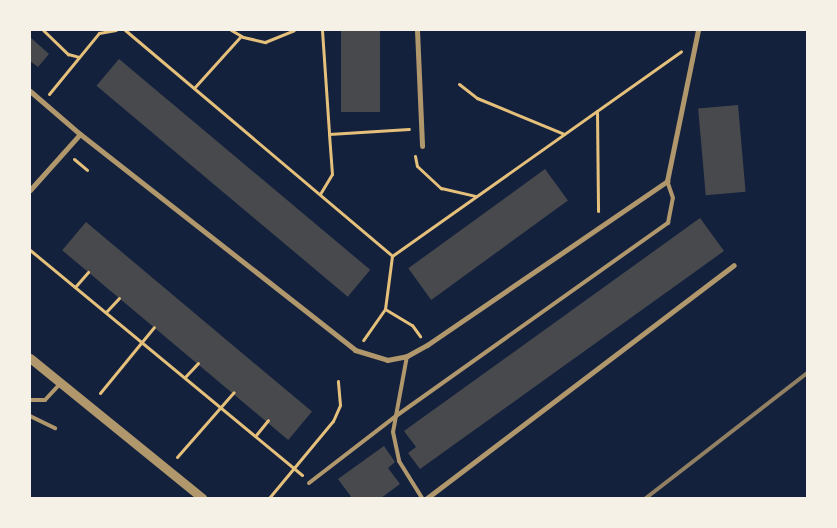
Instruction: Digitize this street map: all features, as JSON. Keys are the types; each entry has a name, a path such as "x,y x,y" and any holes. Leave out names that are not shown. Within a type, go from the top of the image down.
{"street":[{"path":"416,30 422,146"},
{"path":"30,91 80,134 355,350 387,360 407,356 427,345 667,181 698,30"},
{"path":"30,190 80,134"},
{"path":"427,498 734,265"},
{"path":"30,358 202,498"}],"lane":[{"path":"309,483 396,416 668,223 673,198 667,181"},
{"path":"407,356 393,432 399,460 422,498"},
{"path":"30,400 45,400 60,383"},
{"path":"30,416 55,428"}],"path":[{"path":"43,30 68,54 79,57"},
{"path":"43,102 98,32 116,30"},
{"path":"125,30 392,256"},
{"path":"231,30 241,36 265,42 294,30"},
{"path":"320,194 332,174 322,30"},
{"path":"194,88 241,36"},
{"path":"355,350 385,309 392,256 696,40"},
{"path":"459,84 476,98 564,134"},
{"path":"597,111 598,210"},
{"path":"329,134 412,129"},
{"path":"415,153 417,166 441,188 477,196"},
{"path":"30,250 295,467"},
{"path":"75,287 88,272"},
{"path":"106,312 120,298"},
{"path":"385,309 412,325 427,345"},
{"path":"100,393 154,327"},
{"path":"185,377 198,362"},
{"path":"270,498 333,421 340,405 338,382"},
{"path":"177,456 234,392"},
{"path":"256,435 268,420"}],"building":[{"path":"341,30 380,30 380,112 341,112"},
{"path":"30,37 49,54 38,67 30,61"},
{"path":"119,59 370,270 348,297 97,86"},
{"path":"738,105 746,192 706,195 698,108"},
{"path":"545,169 568,201 431,300 408,268"},
{"path":"700,218 724,251 420,469 408,453 416,447 404,431"},
{"path":"86,222 312,412 288,440 62,250"},
{"path":"384,446 395,462 388,468 400,484 381,498 352,498 338,479"}],"railway":[{"path":"646,498 807,373"}]}
